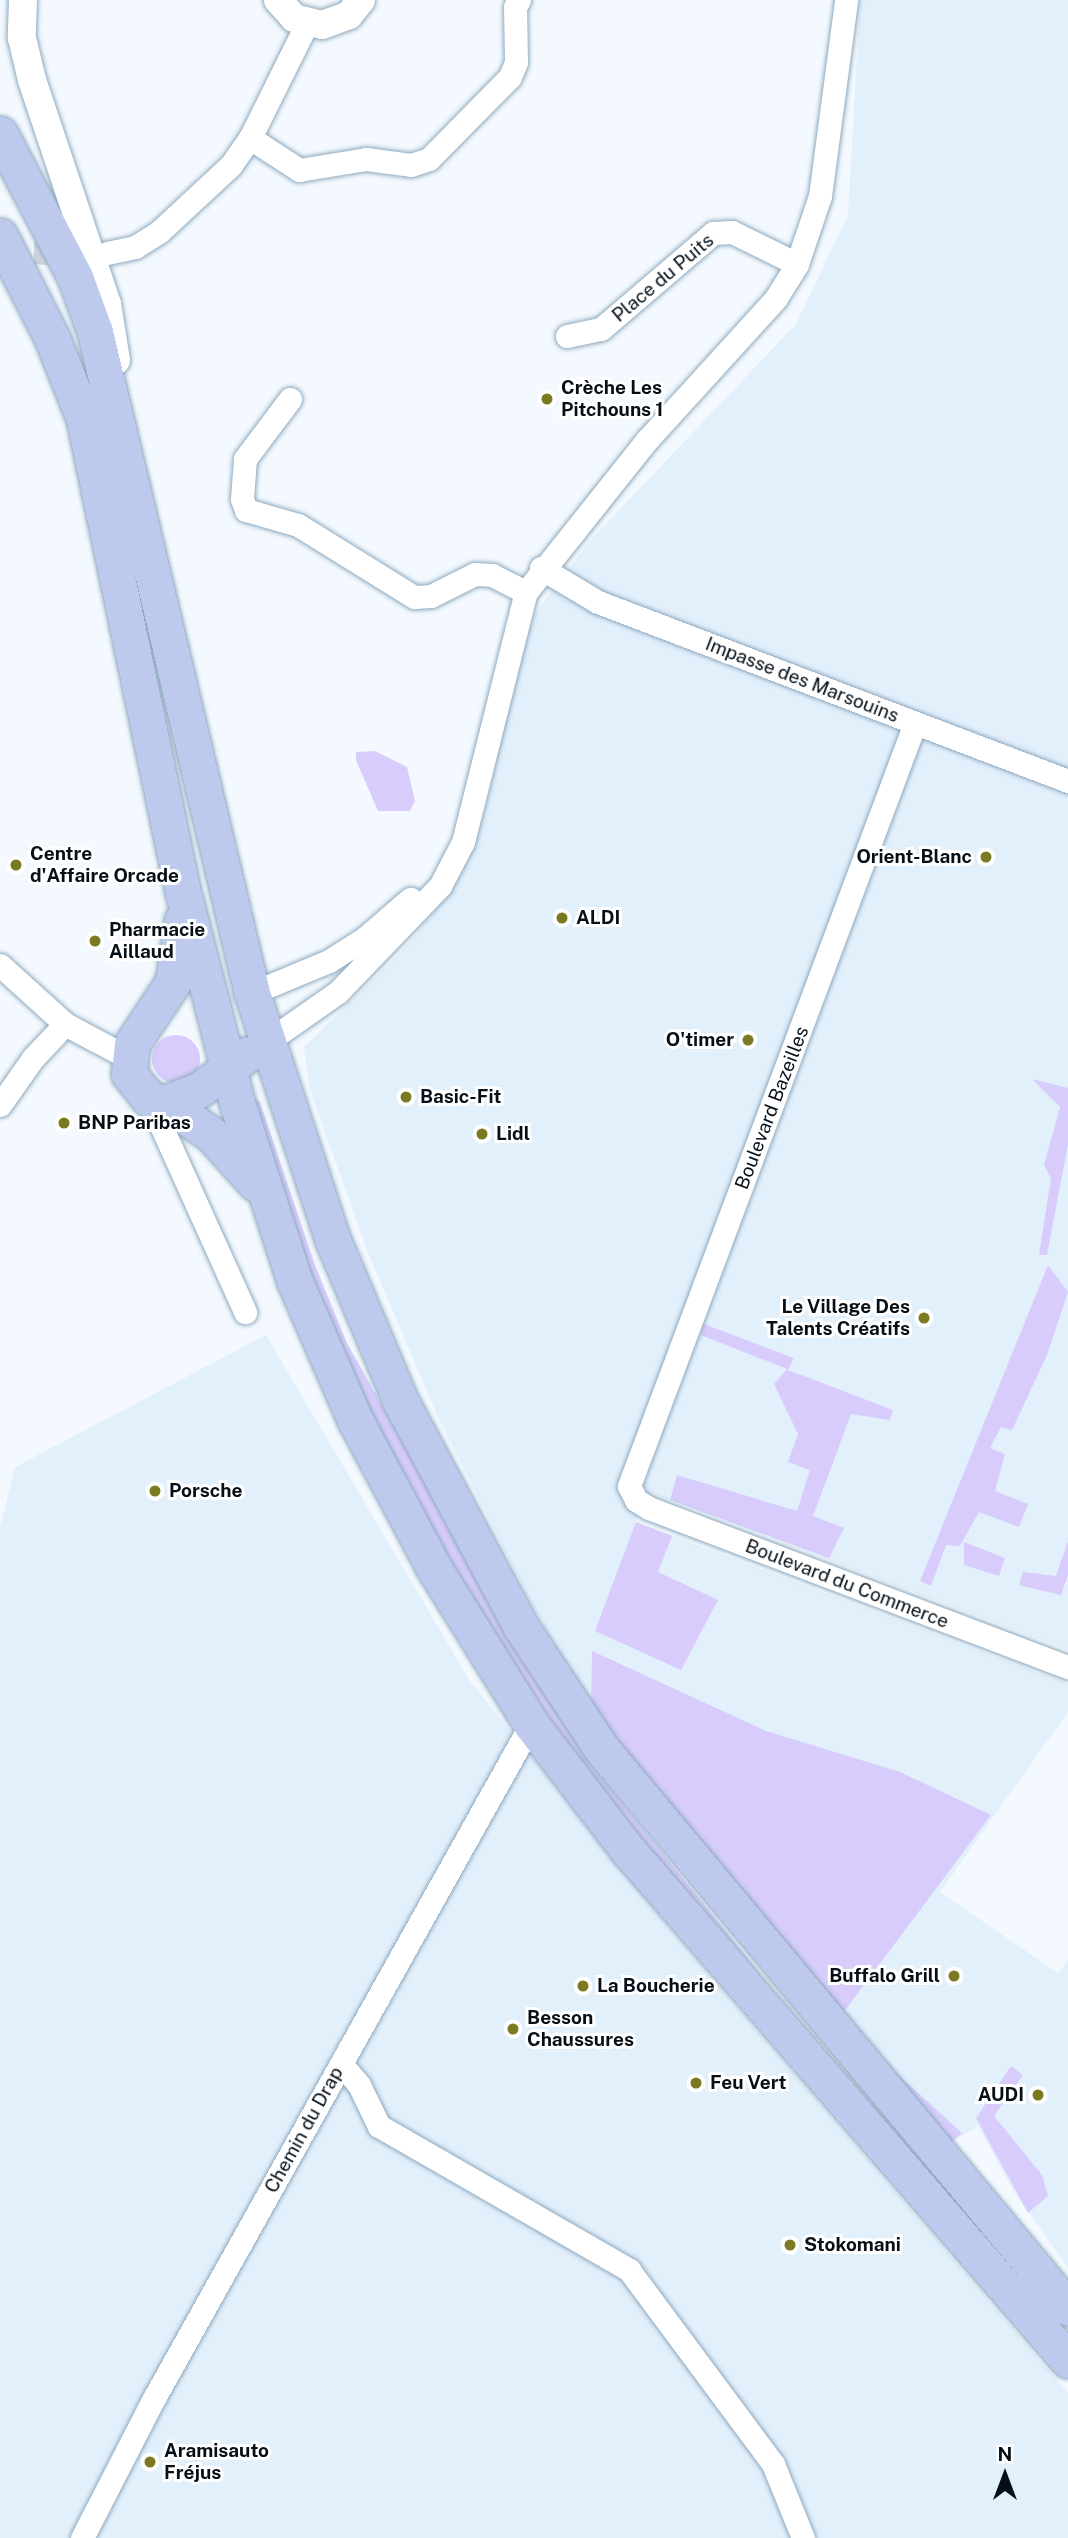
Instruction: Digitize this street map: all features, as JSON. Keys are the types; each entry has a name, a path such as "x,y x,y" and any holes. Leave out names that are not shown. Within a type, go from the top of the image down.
{"main road":[{"path":"0,134 75,277 118,422 252,993 332,1238 400,1400 487,1566 574,1712 661,1825 1068,2308"},
{"path":"0,181 63,294 118,422"},
{"path":"0,236 52,338 84,419 184,896 211,1009 264,1195 295,1282 355,1420 434,1568 531,1724 627,1849 1068,2360"},
{"path":"184,896 173,982 134,1045 129,1074 157,1101 211,1134 264,1195"},
{"path":"134,1045 252,993"},
{"path":"157,1101 199,1090 268,1041"}],"street":[{"path":"23,0 22,38 32,80 107,304 116,353 118,422"},
{"path":"278,0 294,18 307,23 336,22 361,0"},
{"path":"250,138 299,170 366,159 411,165 429,159 510,77 516,62 515,7 519,0"},
{"path":"268,1041 338,992 440,886 470,817 511,636 526,592 541,568 647,440 776,298 797,264 821,197 846,0"},
{"path":"107,253 135,247 159,232 198,200 250,138 307,23"},
{"name":"Place du Puits","path":"567,336 601,330 713,233 732,232 797,264"},
{"path":"290,399 245,459 242,499 246,510 298,525 414,597 431,596 475,574 492,575 526,592"},
{"name":"Impasse des Marsouins","path":"541,568 598,602 1068,782"},
{"path":"252,993 329,961 365,938 432,872 459,811 498,633 513,599 526,592"},
{"name":"Boulevard Bazeilles","path":"631,1493 631,1478 676,1366 915,723"},
{"path":"0,965 65,1024 134,1045"},
{"path":"0,1105 33,1058 65,1024"},
{"path":"157,1101 245,1312"},
{"name":"Boulevard du Commerce","path":"631,1493 649,1508 1068,1667"},
{"name":"Chemin du Drap","path":"82,2538 153,2400 531,1724"},
{"path":"341,2064 359,2085 379,2126 629,2270 773,2464 803,2538"}],"shaded area":[{"path":"860,0 1068,0 1068,1650 649,1492 636,1522 1068,1684 1068,1712 940,1892 1058,1973 1068,1960 1068,2268 1014,2192 978,2126 948,2145 591,1712 531,1603 437,1415 368,1253 310,1090 304,1047 400,953 445,899 470,855 485,812 526,630 537,611 588,543 796,324 848,215"},
{"path":"375,751 407,767 415,801 410,811 378,811 356,760 356,752"},
{"path":"176,1035 185,1036 193,1042 199,1050 199,1068 193,1076 185,1082 176,1083 167,1082 159,1076 153,1068 152,1059 153,1050 159,1042 167,1036"},
{"path":"1032,1079 1068,1088 1068,1144 1047,1255 1039,1255 1051,1178 1044,1165 1060,1107"},
{"path":"253,1097 260,1102 315,1265 347,1343 540,1687 593,1767 767,1982 593,1784 445,1559 389,1458 329,1320 288,1216"},
{"path":"1048,1265 1068,1292 1047,1355 1012,1430 1001,1427 990,1448 1005,1454 995,1491 1028,1504 1019,1527 979,1512 960,1546 946,1545 931,1586 920,1581"},
{"path":"704,1324 794,1358 788,1370 893,1410 890,1420 851,1414 813,1516 844,1528 829,1558 670,1500 677,1475 797,1511 810,1470 788,1462 798,1434 774,1384 787,1369 701,1335"},
{"path":"266,1335 470,1681 678,1938 1068,2393 1068,2538 0,2538 0,1528 15,1467"},
{"path":"636,1522 672,1536 658,1572 718,1600 681,1670 595,1631"},
{"path":"1068,1541 1068,1575 1061,1595 1019,1585 1023,1572 1056,1576"},
{"path":"964,1542 1005,1558 999,1576 964,1565"},
{"path":"592,1651 766,1731 900,1772 991,1815 843,2013 894,2071 962,2133 948,2145 591,1712"},
{"path":"1011,2066 1023,2075 994,2116 1042,2175 1048,2196 1028,2213 976,2118"}],"tunnel":[{"path":"0,251 74,254"}],"place":[{"name":"Crèche Les Pitchouns 1","path":"547,399"},
{"name":"Orient-Blanc","path":"986,857"},
{"name":"Centre d'Affaire Orcade","path":"16,865"},
{"name":"ALDI","path":"562,918"},
{"name":"Pharmacie Aillaud","path":"95,941"},
{"name":"O'timer","path":"748,1040"},
{"name":"Basic-Fit","path":"406,1097"},
{"name":"BNP Paribas","path":"64,1123"},
{"name":"Lidl","path":"482,1134"},
{"name":"Le Village Des Talents Créatifs","path":"924,1318"},
{"name":"Porsche","path":"155,1491"},
{"name":"Buffalo Grill","path":"954,1976"},
{"name":"La Boucherie","path":"583,1986"},
{"name":"Besson Chaussures","path":"513,2029"},
{"name":"Feu Vert","path":"696,2083"},
{"name":"AUDI","path":"1038,2095"},
{"name":"Stokomani","path":"790,2245"},
{"name":"Aramisauto Fréjus","path":"150,2462"}]}
